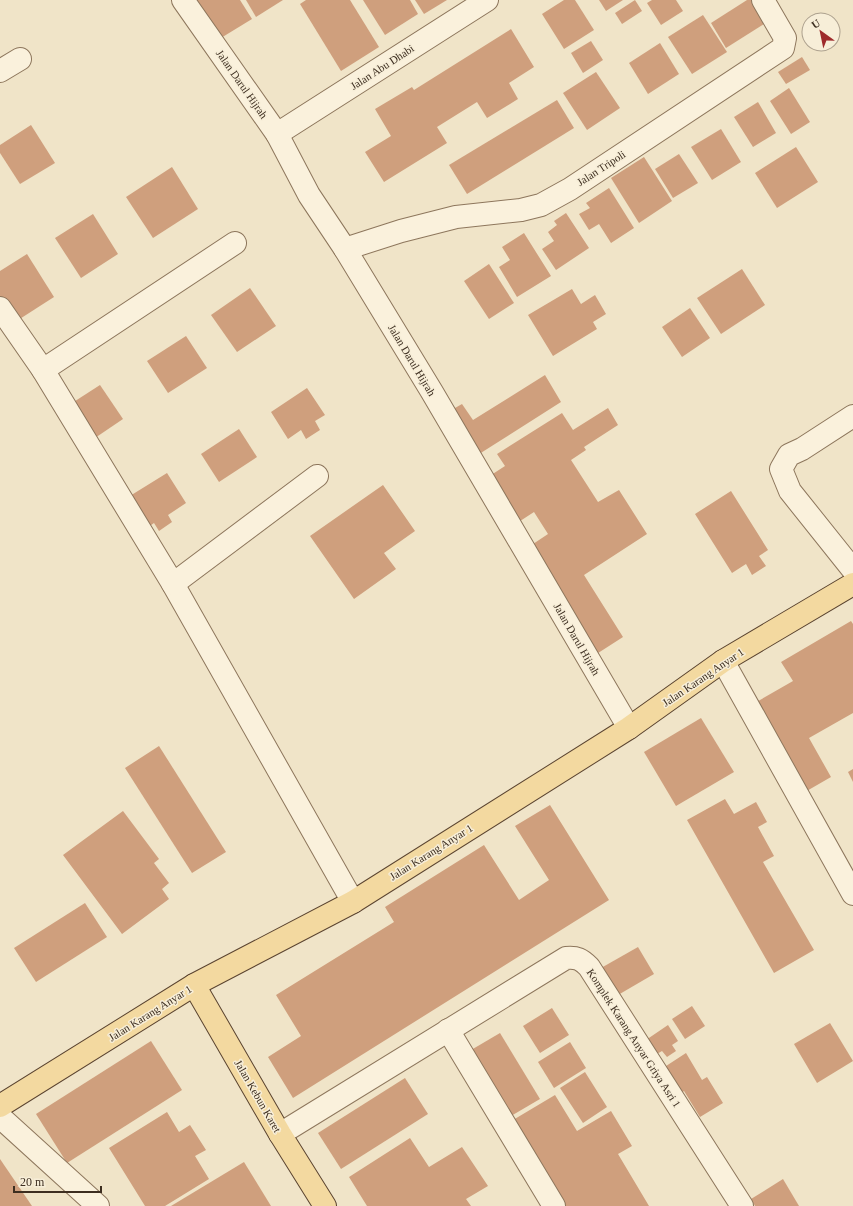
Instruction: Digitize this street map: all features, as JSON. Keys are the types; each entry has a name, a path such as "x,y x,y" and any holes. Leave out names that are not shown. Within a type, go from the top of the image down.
{"main road":[{"name":"Jalan Karang Anyar 1","path":"0,1106 194,985 353,902 629,728 723,661 853,584"},
{"name":"Jalan Kebun Karet","path":"194,985 280,1134 324,1206"}],"street":[{"name":"Jalan Darul Hijrah","path":"183,0 277,134 309,195 345,250 432,392 629,728"},
{"name":"Jalan Abu Dhabi","path":"277,134 486,0"},
{"name":"Jalan Tripoli","path":"345,250 401,231 456,218 541,205 570,189 783,48 785,38 763,0"},
{"path":"0,71 20,59"},
{"path":"43,370 235,244"},
{"path":"0,308 43,370 173,584 353,902"},
{"path":"853,416 802,449 789,455 781,469 790,491 853,570"},
{"path":"173,584 317,476"},
{"path":"723,661 853,894"},
{"name":"Komplek Karang Anyar Griya Asri 1","path":"280,1134 566,958 582,959 742,1206"},
{"path":"448,1030 554,1206"},
{"path":"0,1117 98,1206"}],"building":[{"path":"190,0 240,0 252,19 216,41"},
{"path":"246,0 283,0 256,17"},
{"path":"306,0 350,0 379,47 341,71 300,4"},
{"path":"363,0 410,0 418,14 385,35"},
{"path":"415,0 447,0 424,14"},
{"path":"564,0 575,0 594,30 564,49 542,14"},
{"path":"599,0 623,0 606,11"},
{"path":"635,0 642,11 622,24 615,13"},
{"path":"652,0 676,0 683,11 661,25 647,3"},
{"path":"747,0 752,0 767,22 726,48 711,23"},
{"path":"703,15 727,52 692,74 668,37"},
{"path":"511,29 534,67 509,83 518,99 487,118 477,102 437,127 447,143 384,182 365,152 391,136 375,109 412,87 414,90"},
{"path":"591,41 603,60 583,73 571,53"},
{"path":"660,43 679,74 648,94 629,63"},
{"path":"802,57 810,70 786,84 778,72"},
{"path":"596,72 620,108 587,130 563,93"},
{"path":"789,88 810,122 791,134 770,101"},
{"path":"557,100 574,128 467,194 449,165"},
{"path":"758,102 776,133 753,147 734,117"},
{"path":"31,125 55,163 20,184 0,153 0,145"},
{"path":"721,129 741,162 712,180 691,147"},
{"path":"796,147 818,182 777,208 755,173"},
{"path":"679,154 698,183 673,198 655,169"},
{"path":"644,157 672,201 639,223 611,178"},
{"path":"172,167 198,209 153,238 126,197"},
{"path":"609,188 634,228 611,243 599,224 589,230 579,214 590,208 586,203"},
{"path":"566,213 589,248 556,270 542,249 554,241 548,232 557,225 554,221"},
{"path":"93,214 118,254 81,278 55,238"},
{"path":"524,233 551,276 517,297 499,267 510,260 502,247"},
{"path":"27,254 54,297 15,322 0,298 0,271"},
{"path":"489,264 514,303 489,319 464,281"},
{"path":"742,269 765,305 721,334 697,298"},
{"path":"250,288 276,326 237,352 211,315"},
{"path":"572,289 581,304 595,295 606,314 593,322 597,329 553,356 528,315"},
{"path":"690,308 710,338 682,357 662,327"},
{"path":"186,336 207,368 168,393 147,361"},
{"path":"545,375 561,402 476,456 448,412 462,404 473,420"},
{"path":"100,385 123,419 92,440 69,405"},
{"path":"307,388 325,415 315,421 320,430 306,439 301,430 288,439 271,412"},
{"path":"608,408 618,425 584,447 586,450 571,460 598,502 619,490 647,534 584,575 623,637 595,655 527,548 548,534 534,512 514,525 485,479 505,466 497,454 562,413 573,430"},
{"path":"239,429 257,457 219,482 201,454"},
{"path":"167,473 186,503 168,515 172,522 159,531 154,523 144,530 125,499"},
{"path":"383,485 415,531 384,553 396,569 354,599 310,536"},
{"path":"731,491 768,550 759,556 766,566 752,575 746,564 732,573 695,514"},
{"path":"851,621 853,624 853,713 809,738 831,777 805,792 753,704 793,681 781,662"},
{"path":"701,718 734,772 676,806 644,752"},
{"path":"159,746 226,852 192,873 125,768"},
{"path":"853,769 853,782 848,772"},
{"path":"725,799 734,814 756,802 767,822 758,827 774,856 763,862 814,950 774,973 687,820"},
{"path":"550,805 609,900 293,1098 268,1057 301,1036 276,995 394,922 385,907 484,845 519,900 549,880 515,826"},
{"path":"123,811 159,859 154,863 169,883 162,889 169,899 122,934 63,855"},
{"path":"85,903 107,937 36,982 14,948"},
{"path":"638,947 654,974 618,995 601,968"},
{"path":"692,1006 705,1026 685,1039 672,1019"},
{"path":"552,1008 569,1035 540,1053 523,1026"},
{"path":"830,1023 853,1061 817,1083 794,1044"},
{"path":"668,1025 678,1041 672,1045 676,1051 667,1057 662,1051 652,1057 643,1042"},
{"path":"500,1033 540,1099 506,1119 466,1053"},
{"path":"151,1041 182,1090 67,1163 36,1114"},
{"path":"570,1042 586,1068 554,1088 538,1062"},
{"path":"686,1053 702,1080 707,1077 723,1103 700,1117 684,1091 680,1094 663,1068"},
{"path":"585,1072 607,1107 583,1123 560,1088"},
{"path":"405,1078 428,1114 341,1169 318,1133"},
{"path":"555,1095 577,1131 611,1111 632,1146 618,1154 649,1206 558,1206 508,1123"},
{"path":"167,1112 179,1132 190,1125 206,1150 195,1156 209,1179 165,1206 145,1206 109,1148"},
{"path":"410,1138 429,1167 462,1147 488,1186 466,1199 471,1206 367,1206 349,1177"},
{"path":"0,1159 32,1206 0,1206"},
{"path":"244,1162 271,1206 171,1206"},
{"path":"783,1179 799,1206 755,1206 751,1199"}]}
